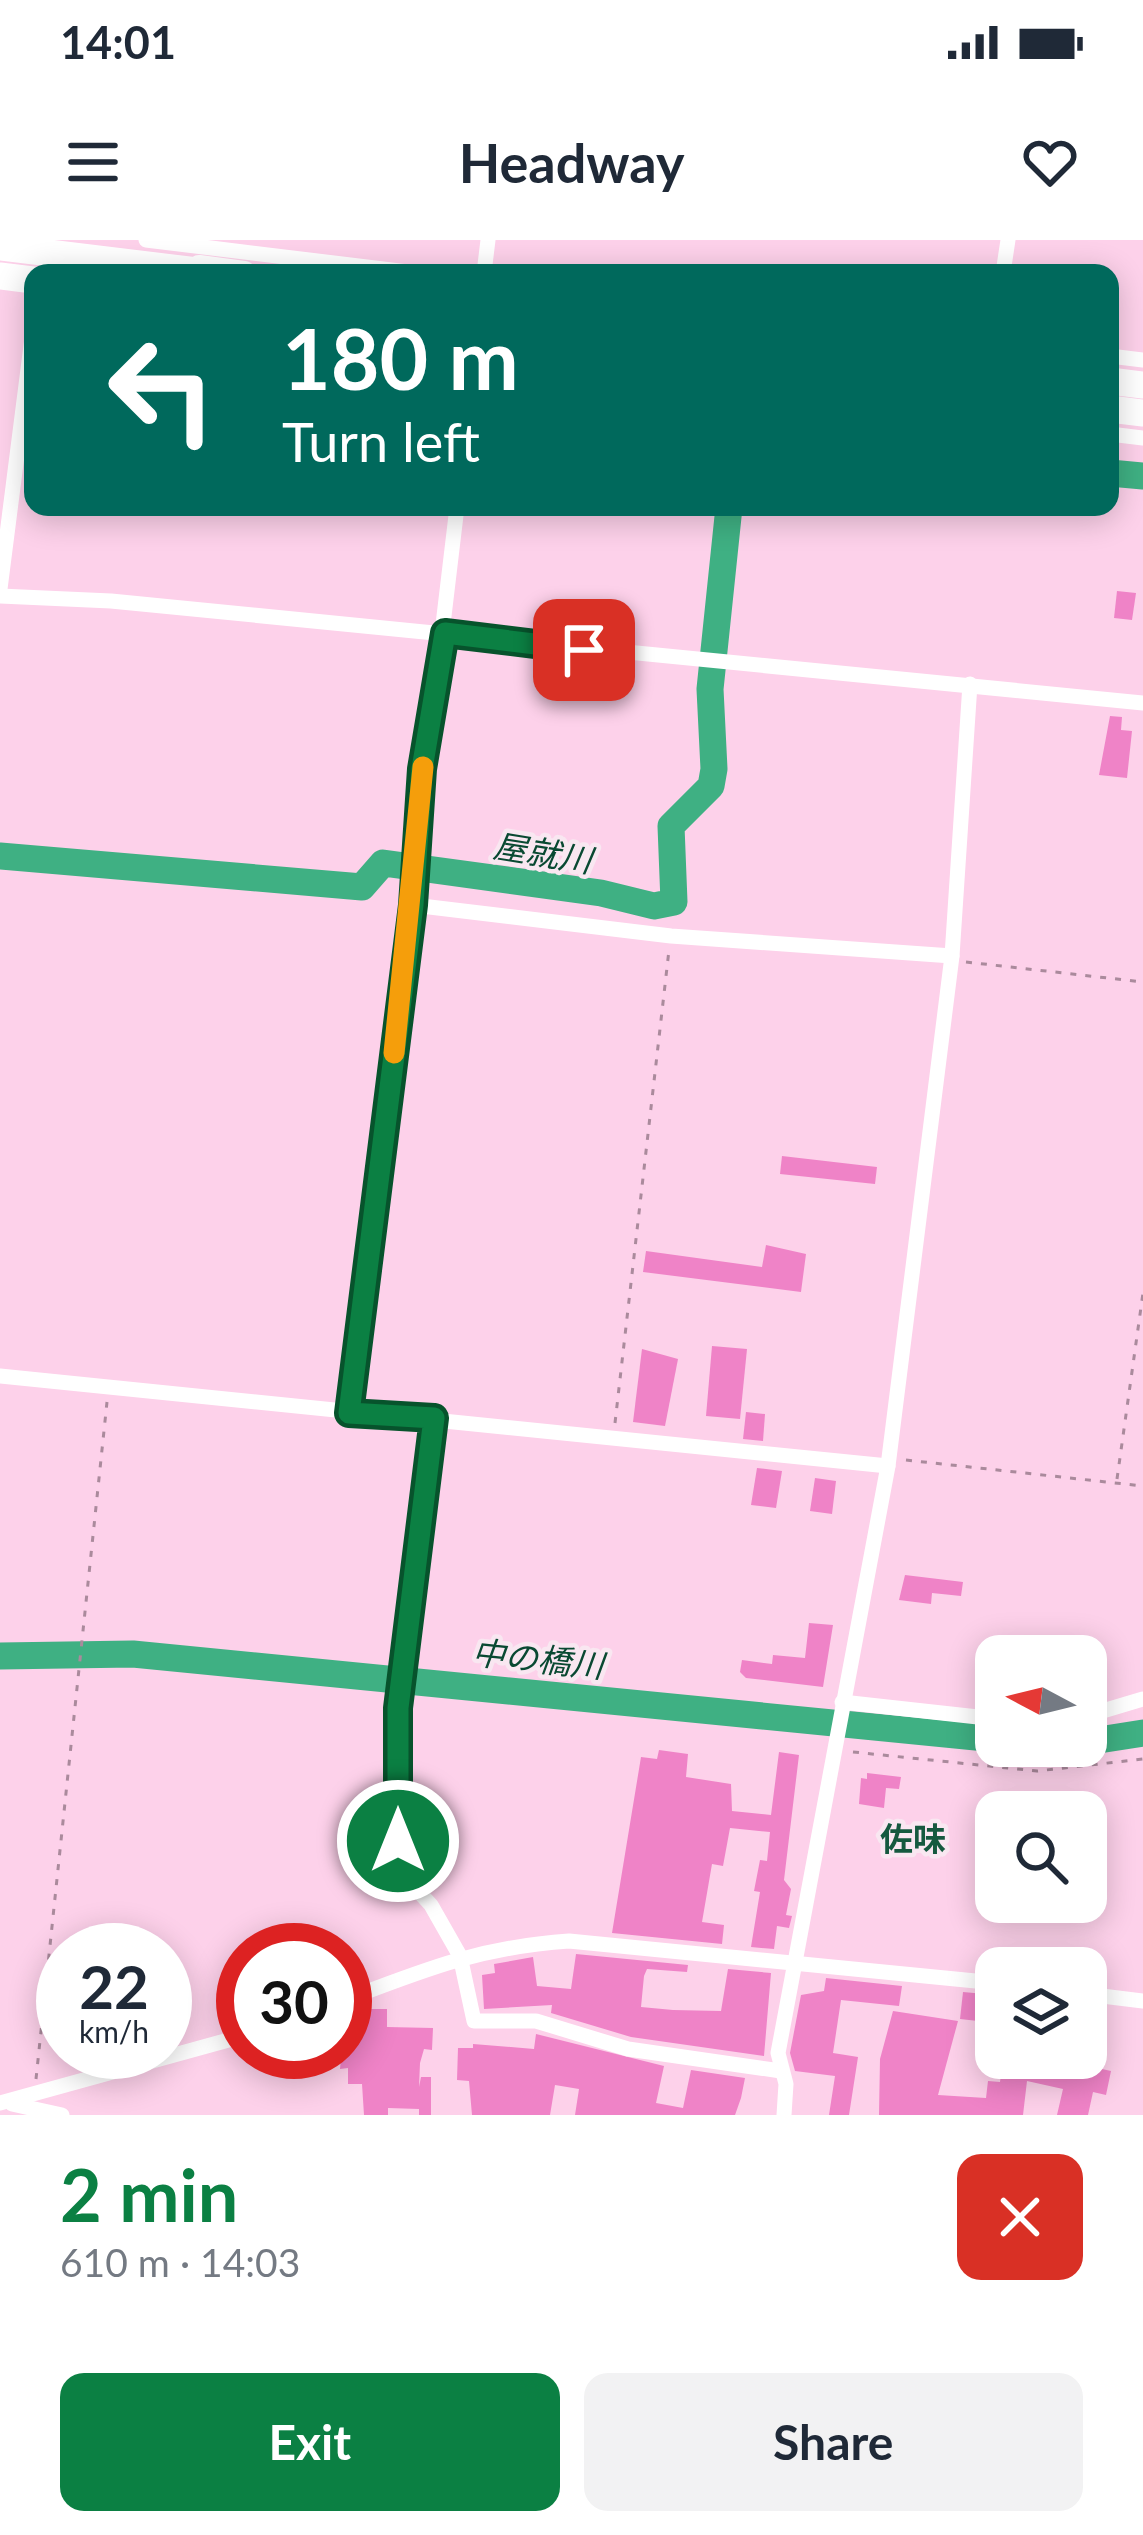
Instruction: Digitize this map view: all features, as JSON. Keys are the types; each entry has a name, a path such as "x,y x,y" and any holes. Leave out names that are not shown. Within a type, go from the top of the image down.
{"highway":[{"path":"0,245 171,264"},
{"path":"0,245 145,264"}],"street":[{"path":"146,240 342,264"},
{"path":"24,401 0,593 1143,703"},
{"path":"349,1413 456,516"},
{"path":"784,2115 778,2054 888,1462 952,958 970,684"},
{"path":"413,905 671,936 952,958"},
{"path":"0,1376 434,1418 613,1441 888,1462"},
{"path":"434,1418 398,1708 398,1841 407,1879 431,1905 460,1956 474,2021 536,2021 628,2049 781,2071"},
{"path":"1107,1710 1143,1700"},
{"path":"842,1702 975,1717"},
{"path":"372,1990 500,1946 568,1941 975,1981"},
{"path":"1107,1997 1143,2001"},
{"path":"4,2103 216,2044"},
{"path":"4,2103 62,2115"}],"path":[{"path":"613,1441 671,936"},
{"path":"952,958 1143,982"},
{"path":"1117,1481 1143,1292"},
{"path":"34,2097 109,1388"},
{"path":"888,1462 1143,1486"},
{"path":"832,1750 1037,1772 1143,1759"}],"building":[{"path":"1117,591 1136,593 1132,620 1114,618"},
{"path":"1110,716 1122,717 1121,730 1132,731 1127,778 1099,775"},
{"path":"782,1156 877,1167 875,1184 780,1174"},
{"path":"766,1245 806,1254 801,1292 643,1272 646,1251 762,1267"},
{"path":"712,1346 747,1349 740,1419 706,1416"},
{"path":"642,1349 678,1359 665,1426 633,1422"},
{"path":"746,1412 765,1414 763,1441 743,1439"},
{"path":"757,1468 782,1471 776,1508 751,1505"},
{"path":"815,1478 836,1481 832,1514 810,1511"},
{"path":"905,1575 963,1582 961,1596 932,1593 931,1604 899,1600"},
{"path":"809,1623 833,1625 823,1687 746,1678 740,1672 742,1660 772,1664 773,1655 805,1658"},
{"path":"659,1750 688,1754 686,1777 731,1784 732,1811 771,1815 779,1752 799,1755 784,1880 791,1889 786,1915 792,1916 789,1928 777,1926 774,1949 751,1947 760,1892 754,1891 760,1860 767,1861 770,1832 730,1828 723,1866 712,1864 702,1922 724,1925 722,1944 612,1933 641,1757 657,1759"},
{"path":"867,1773 901,1777 899,1789 886,1788 884,1808 859,1804 861,1778 867,1779"},
{"path":"576,1954 688,1965 687,1972 647,1969 641,2007 721,2011 728,1969 771,1973 764,2056 631,2037 551,2013 552,2005 484,2009 482,1975 495,1973 494,1964 533,1957 537,1986 571,1989"},
{"path":"826,1978 902,1986 899,2006 841,2000 833,2053 858,2057 849,2115 829,2115 835,2076 795,2071 790,2053 801,1995 824,1991"},
{"path":"963,1992 975,1993 975,2021 960,2019"},
{"path":"372,2009 387,2009 387,2027 433,2028 432,2050 424,2049 420,2063 419,2087 421,2077 431,2077 431,2115 419,2115 419,2109 388,2108 388,2115 364,2115 362,2084 348,2084 348,2079 372,2079"},
{"path":"893,2011 958,2021 938,2095 986,2098 988,2081 1107,2079 1107,2070 1111,2071 1106,2095 1093,2092 1088,2115 1057,2115 1063,2089 1027,2081 1023,2115 879,2115 880,2059"},
{"path":"536,2034 664,2066 656,2103 683,2108 691,2070 745,2078 735,2115 575,2115 579,2089 555,2085 550,2115 472,2115 469,2081 457,2080 458,2048 473,2048 473,2044 534,2049"}],"waterway":[{"name":"屋就川","path":"1119,474 1143,476"},
{"name":"屋就川","path":"0,856 362,887 383,863 601,893 654,906 674,902 671,826 711,786 714,769 710,689 728,516"},
{"name":"中の橋川","path":"0,1656 133,1654 975,1737"},
{"name":"中の橋川","path":"1107,1739 1143,1733"}],"slow traffic":[{"path":"394,1053 413,905 423,767"}],"district":[{"name":"佐味","path":"913,1838"}],"route":[{"path":"398,1841 398,1708 434,1418 349,1413 413,905 422,769 445,633 584,650"}]}
